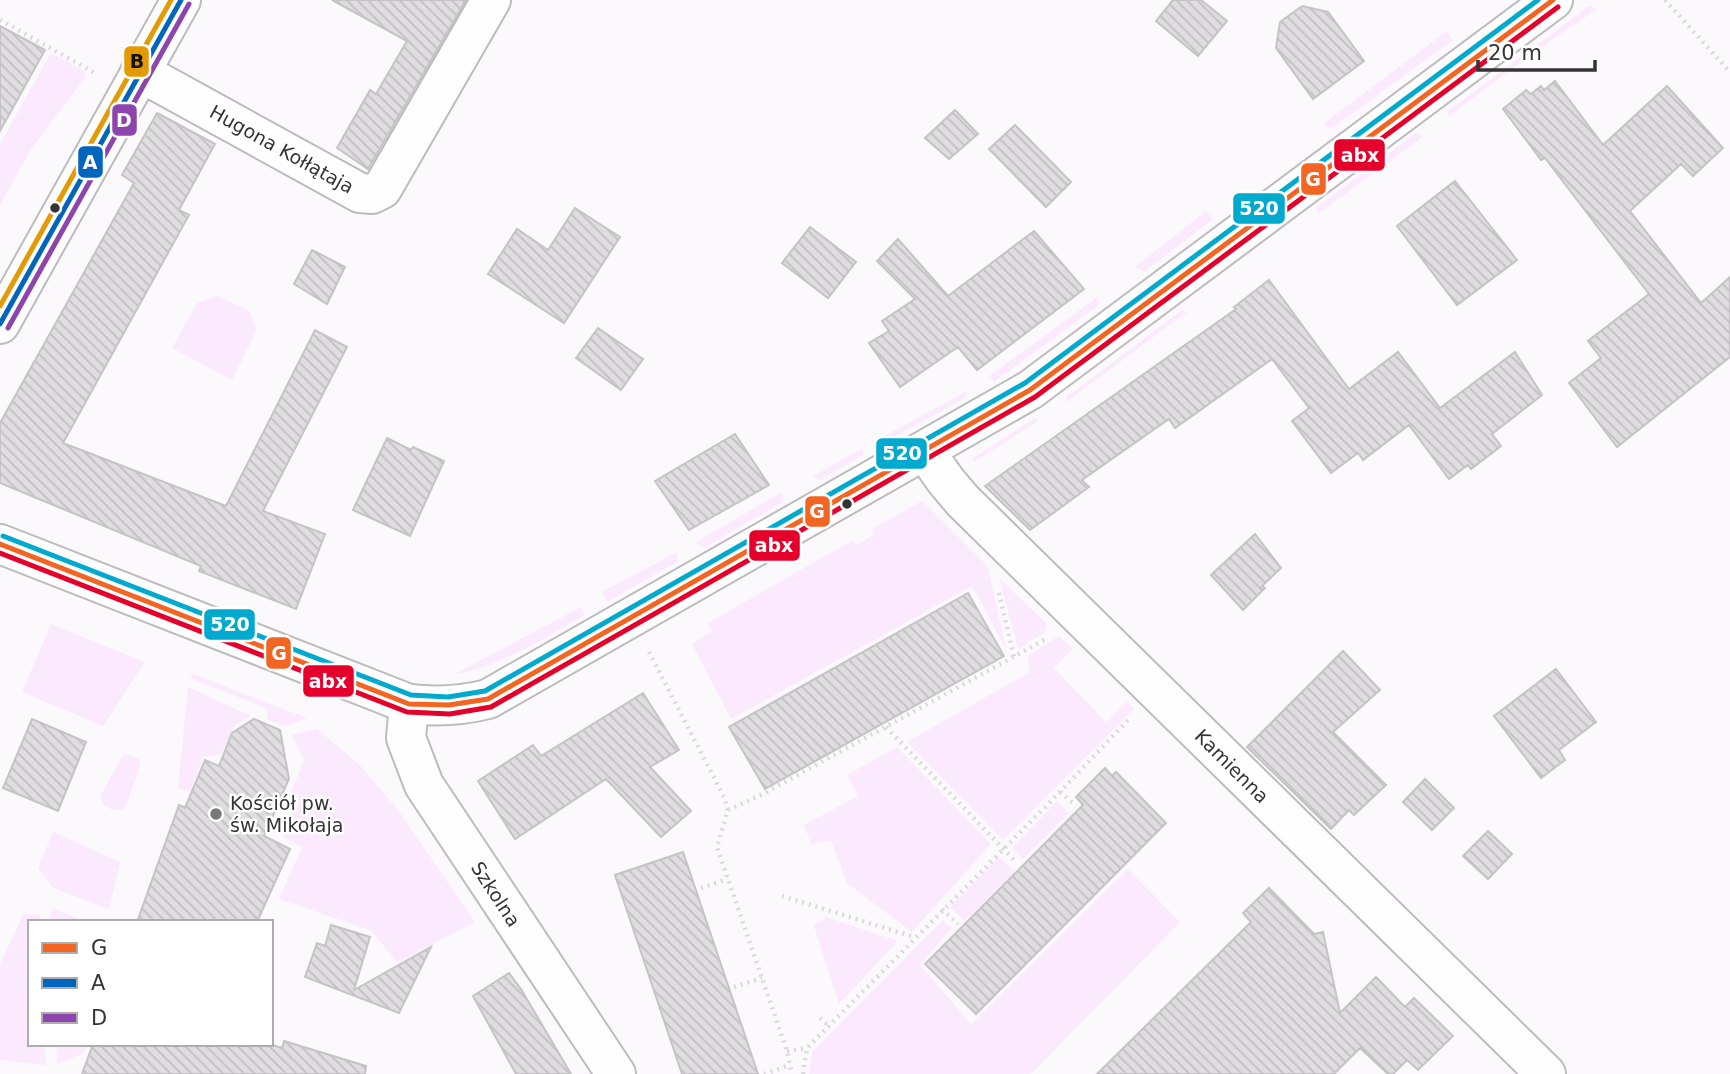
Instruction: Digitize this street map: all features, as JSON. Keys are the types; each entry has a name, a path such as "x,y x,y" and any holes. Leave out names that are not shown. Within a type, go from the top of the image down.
{"main road":[{"path":"0,324 181,0"},
{"name":"Hugona Kołłątaja","path":"140,72 360,193 372,194 382,189 491,0"},
{"path":"0,544 409,704 467,705 488,699 1030,390 1553,0"},
{"name":"Kamienna","path":"925,451 963,501 1546,1074"},
{"name":"Szkolna","path":"409,704 406,738 425,785 616,1074"}],"path":[{"path":"1665,0 1730,72"},
{"path":"0,20 96,73"},
{"path":"997,583 1014,657"},
{"path":"727,810 763,794 1055,632"},
{"path":"646,648 724,797 727,810 717,847 792,1074"},
{"path":"803,1074 807,1048 1132,716"},
{"path":"886,727 1017,863"},
{"path":"1060,792 1076,806"},
{"path":"701,888 728,879"},
{"path":"782,896 914,937"},
{"path":"942,909 958,924"},
{"path":"734,987 762,978"},
{"path":"820,1018 829,1026"},
{"path":"786,1051 807,1048"},
{"path":"765,1074 790,1065"}],"shaded area":[{"path":"1589,6 1597,9 1448,117 1448,111"},
{"path":"1447,31 1453,40 1331,129 1323,124"},
{"path":"51,53 85,71 85,78 30,151 0,205 0,144"},
{"path":"1416,133 1424,136 1318,214 1317,207"},
{"path":"1206,211 1213,219 1144,272 1135,267"},
{"path":"218,296 249,311 257,330 232,380 172,348 197,303"},
{"path":"1099,296 1098,306 995,381 988,377"},
{"path":"1182,310 1187,312 1065,403 1067,397"},
{"path":"967,391 965,398 882,444 877,440"},
{"path":"1035,418 1038,421 974,462 973,458"},
{"path":"863,448 863,455 820,480 813,476"},
{"path":"782,492 783,502 704,548 696,542"},
{"path":"922,501 988,567 1006,649 972,586 731,719 692,644 712,631 708,623 853,540 857,545 875,534 872,529"},
{"path":"677,552 677,562 607,602 602,592"},
{"path":"999,578 1047,624 1045,632 1018,649"},
{"path":"581,607 585,615 537,642 488,665 453,675"},
{"path":"51,624 145,662 103,726 22,692"},
{"path":"1059,636 1073,649 1054,668 1106,722 1127,702 1134,709 1003,840 907,742 1030,672 1027,656"},
{"path":"193,674 307,718 285,726 268,720 266,708 190,678"},
{"path":"188,687 251,716 235,725 221,754 203,757 190,791 178,788"},
{"path":"317,729 360,765 398,810 475,922 397,963 372,931 279,899 302,847 283,837 295,799 290,795 304,760 292,735"},
{"path":"897,747 991,844 912,932 847,883 831,840 811,844 804,825 858,796 847,775"},
{"path":"125,754 139,759 141,763 126,806 122,810 114,810 102,803 101,795"},
{"path":"1057,801 1069,813 1023,859 1012,848"},
{"path":"53,832 120,862 109,909 53,888 38,868"},
{"path":"999,857 1015,872 964,921 950,907"},
{"path":"1128,869 1180,922 1031,1074 809,1074 812,1052 943,920 952,928 920,965 971,1024"},
{"path":"53,908 81,920 50,920"},
{"path":"40,914 40,920 28,920 28,1046 45,1046 46,1065 0,1060 0,964 23,915"},
{"path":"826,917 898,941 839,1004 814,926"},
{"path":"56,1046 86,1046 84,1053 57,1064"}],"building":[{"path":"332,0 466,0 368,169 337,148 370,90 376,94 407,41"},
{"path":"1173,0 1201,0 1227,21 1198,56 1156,21"},
{"path":"1302,6 1328,12 1364,61 1313,99 1276,48 1280,22"},
{"path":"0,26 45,50 0,131"},
{"path":"1555,81 1603,145 1667,86 1723,148 1693,176 1681,164 1630,211 1701,303 1730,277 1730,357 1617,447 1569,383 1601,358 1588,341 1649,294 1545,158 1541,160 1503,109 1526,90 1531,94 1541,86 1544,90"},
{"path":"955,110 978,134 949,159 925,138"},
{"path":"157,113 215,144 179,210 189,215 63,443 226,506 315,330 347,347 263,511 325,534 296,609 199,571 201,566 0,483 0,423 134,183 122,175"},
{"path":"1015,125 1071,182 1046,207 989,149"},
{"path":"1455,181 1517,260 1457,305 1397,226"},
{"path":"575,208 620,237 564,323 488,274 517,229 548,250"},
{"path":"810,227 856,262 828,298 782,263"},
{"path":"1034,231 1084,289 977,370 958,347 900,387 869,343 889,331 882,321 915,299 877,261 898,239 948,296"},
{"path":"312,250 345,267 327,304 294,284"},
{"path":"1269,280 1349,389 1398,352 1440,408 1515,352 1542,395 1492,434 1501,446 1471,469 1468,465 1449,479 1409,425 1363,460 1358,453 1331,473 1292,421 1309,408 1272,359 1175,428 1169,419 1082,480 1089,487 1030,530 985,486 1236,309 1234,307"},
{"path":"598,328 643,359 621,390 576,358"},
{"path":"735,434 769,485 689,530 655,481"},
{"path":"387,438 411,450 413,447 444,461 410,536 353,510"},
{"path":"1255,534 1281,568 1243,610 1211,575"},
{"path":"968,593 1004,656 765,789 729,727"},
{"path":"1343,651 1380,690 1333,732 1386,785 1354,815 1349,810 1331,829 1247,747"},
{"path":"1556,669 1596,722 1559,750 1565,760 1541,778 1494,716"},
{"path":"643,693 679,750 650,767 691,811 661,837 606,779 515,839 478,781 533,745 541,756"},
{"path":"32,719 86,742 58,811 3,788"},
{"name":"Kościół pw. św. Mikołaja","path":"254,719 280,730 289,779 264,836 290,849 258,920 138,920 179,805 185,808 205,760 219,766 232,733"},
{"path":"1105,768 1112,776 1116,772 1166,823 976,1014 925,964 1083,805 1076,797"},
{"path":"1425,779 1454,808 1432,830 1403,802"},
{"path":"1488,831 1512,854 1488,879 1463,856"},
{"path":"683,852 758,1074 682,1074 615,875"},
{"path":"1269,888 1314,934 1323,932 1340,1013 1376,977 1405,1007 1414,998 1453,1036 1418,1070 1407,1060 1393,1074 1388,1074 1360,1048 1334,1074 1097,1074 1251,922 1243,913"},
{"path":"331,925 370,937 354,990 431,947 399,1013 305,977 317,943 325,946"},
{"path":"509,973 571,1074 516,1074 473,996"},
{"path":"284,1041 366,1066 365,1074 82,1074 92,1046 273,1045 282,1048"}],"transit line":[{"name":"B","path":"0,306 171,0"},
{"name":"A","path":"0,324 181,0"},
{"name":"520","path":"3,536 411,695 448,697 485,691 1025,383 1538,0"},
{"name":"G","path":"0,544 409,704 449,705 488,699 1030,390 1553,0"},
{"name":"D","path":"8,328 189,4"},
{"name":"abx","path":"0,553 407,712 450,714 491,707 1035,397 1558,7"}],"place":[{"name":"Kościół pw. św. Mikołaja","path":"216,814"}]}
